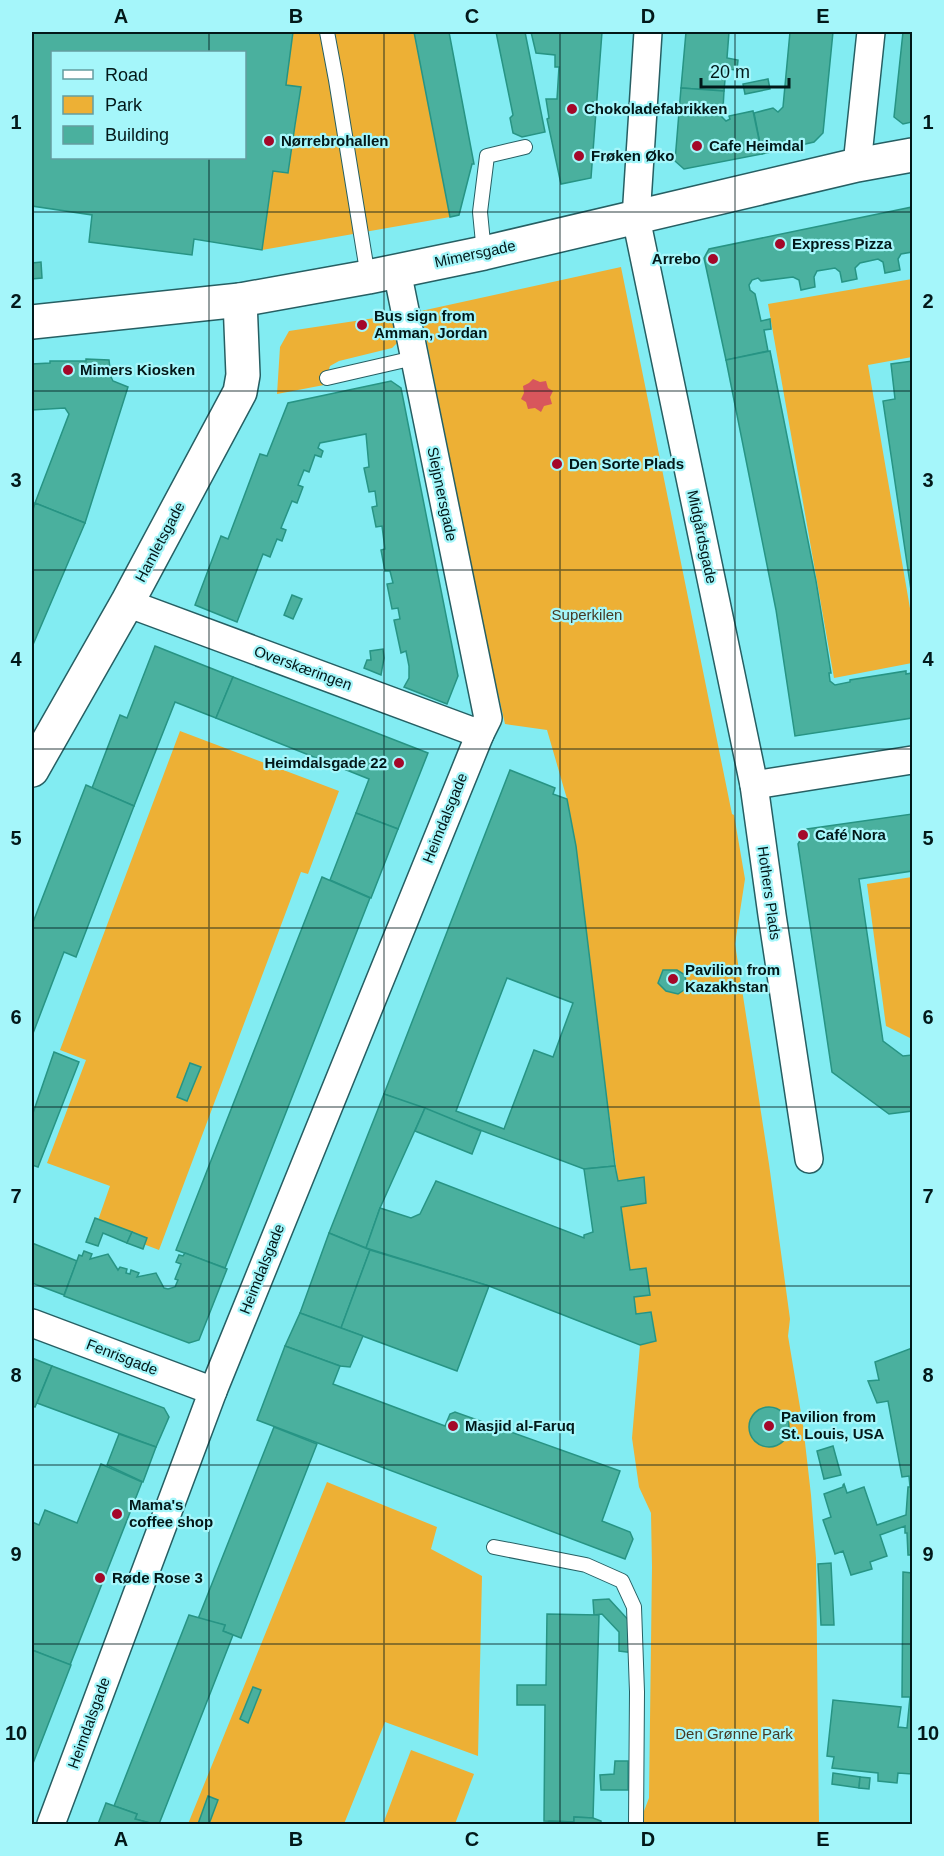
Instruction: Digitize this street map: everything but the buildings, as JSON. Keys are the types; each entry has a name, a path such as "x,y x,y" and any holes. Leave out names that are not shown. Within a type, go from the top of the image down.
{"street":[{"path":"636,218 648,32"},
{"path":"857,165 871,32"},
{"name":"Mimersgade","path":"32,322 240,300 383,274 484,253 857,165 912,155"},
{"name":"Midgårdsgade","path":"636,218 754,785"},
{"name":"Slejpnersgade","path":"383,274 414,358 484,726"},
{"name":"Hamletsgade","path":"32,770 126,603 240,392 243,375 240,300"},
{"name":"Overskæringen","path":"126,603 484,726"},
{"name":"Heimdalsgade","path":"51,1824 213,1391 484,726"},
{"path":"754,785 912,760"},
{"name":"Hothers Plads","path":"754,785 810,1159"},
{"name":"Fenrisgade","path":"32,1323 213,1391"}],"lane":[{"path":"327,32 336,80 383,274"},
{"path":"484,253 480,212 487,156 525,147"},
{"path":"327,378 414,358"},
{"path":"494,1547 586,1565 622,1581 634,1606 637,1692 636,1824"}],"green space":[{"path":"293,32 414,32 450,217 262,250 273,171 288,173 301,87 286,85"},
{"name":"Superkilen","path":"621,267 734,815 745,879 735,944 790,1319 788,1336 803,1425 816,1558 819,1824 639,1824 649,1798 652,1567 651,1513 639,1487 632,1438 640,1345 656,1341 651,1312 636,1314 634,1297 650,1295 646,1268 630,1270 621,1207 646,1203 644,1178 618,1181 567,799 547,730 505,724 487,645 423,323 401,327 399,341 392,348 339,361 330,366 324,385 277,394 280,347 289,331 421,311"},
{"path":"912,279 912,357 868,365 912,620 912,663 834,678 768,304"},
{"path":"180,731 339,791 308,874 301,872 159,1250 96,1226 110,1186 47,1163 86,1060 60,1050"},
{"path":"912,877 912,1038 910,1038 886,1026 867,884"},
{"path":"327,1482 437,1527 431,1549 482,1576 478,1756 385,1722 344,1824 188,1824"},
{"path":"411,1750 474,1774 455,1824 383,1824"}],"shaded area":[{"path":"533,379 540,382 546,381 548,388 553,391 550,397 552,404 544,406 541,412 535,408 528,409 526,402 521,399 524,393 523,386"}],"place":[{"name":"Chokoladefabrikken","path":"572,109"},
{"name":"Nørrebrohallen","path":"269,141"},
{"name":"Cafe Heimdal","path":"697,146"},
{"name":"Frøken Øko","path":"579,156"},
{"name":"Express Pizza","path":"780,244"},
{"name":"Arrebo","path":"713,259"},
{"name":"Bus sign from Amman, Jordan","path":"362,325"},
{"name":"Mimers Kiosken","path":"68,370"},
{"name":"Den Sorte Plads","path":"557,464"},
{"name":"Heimdalsgade 22","path":"399,763"},
{"name":"Café Nora","path":"803,835"},
{"name":"Pavilion from Kazakhstan","path":"673,979"},
{"name":"Masjid al-Faruq","path":"453,1426"},
{"name":"Pavilion from St. Louis, USA","path":"769,1426"},
{"name":"Mama's coffee shop","path":"117,1514"},
{"name":"Røde Rose 3","path":"100,1578"}],"park label":[{"name":"Den Grønne Park","path":"734,1734"}]}
